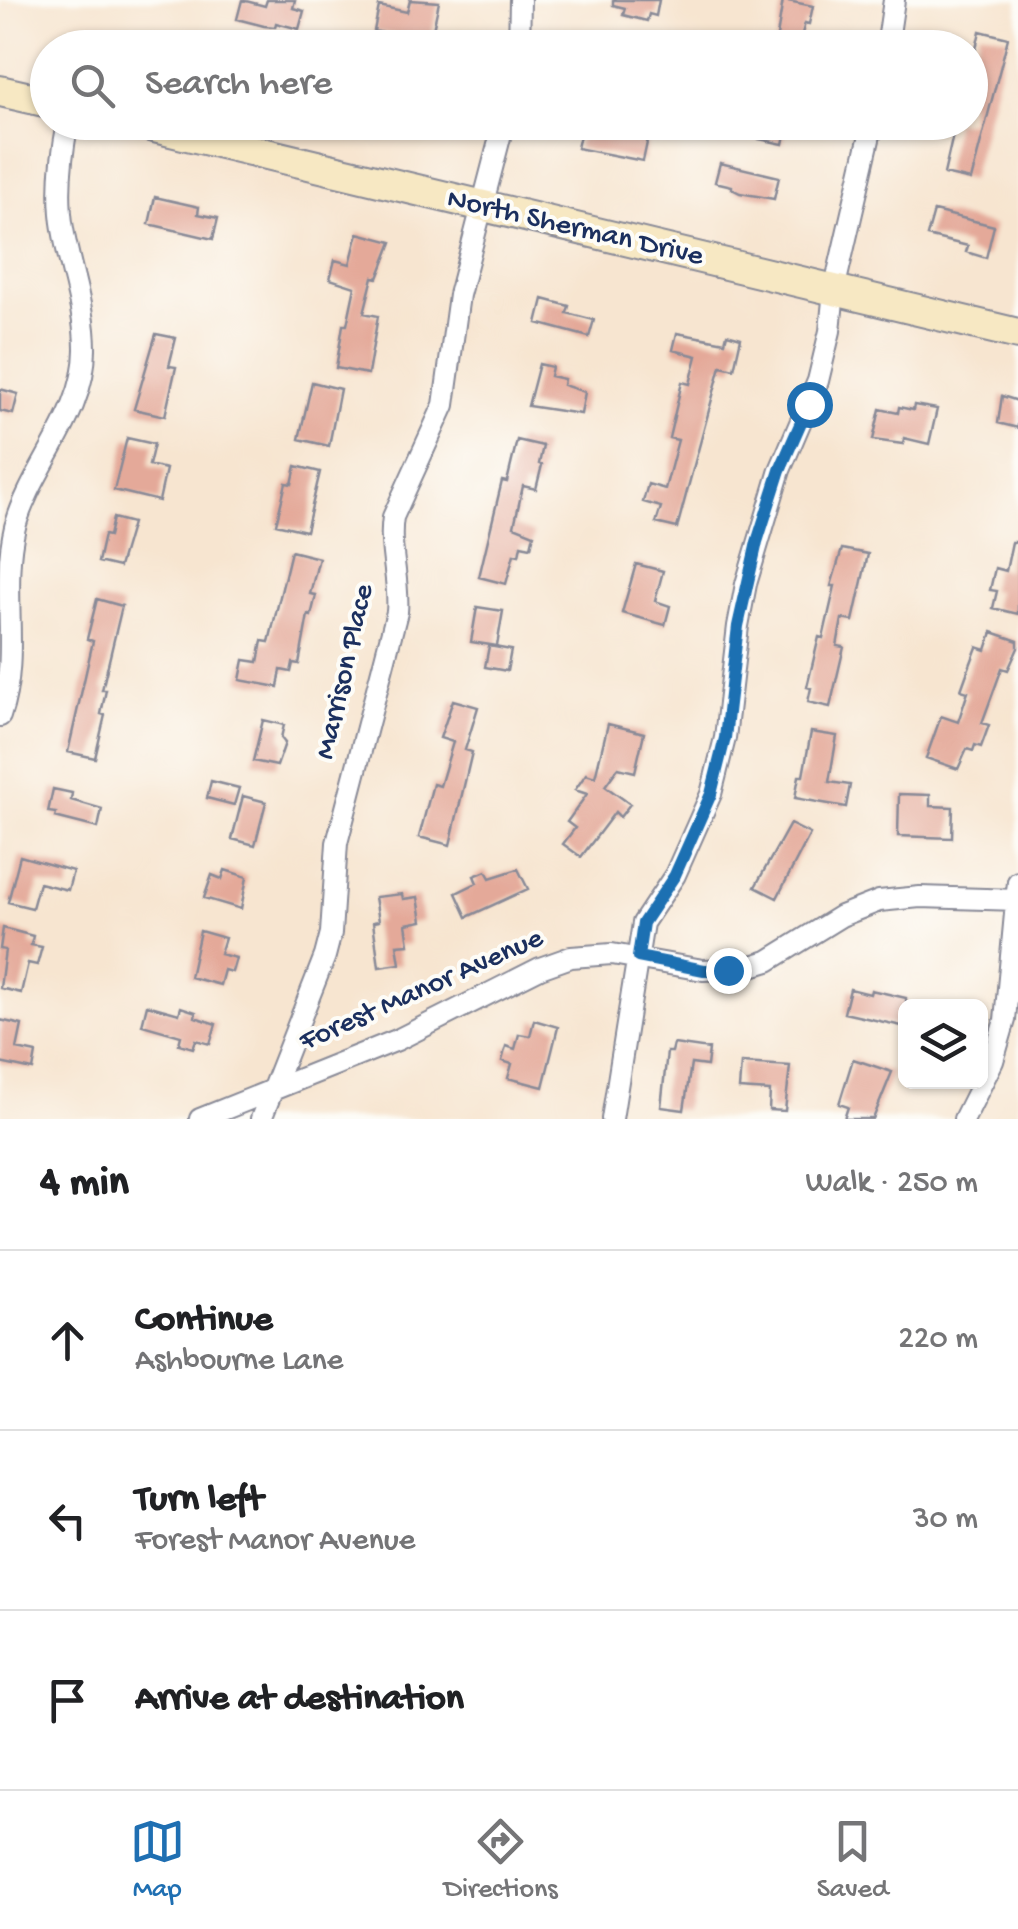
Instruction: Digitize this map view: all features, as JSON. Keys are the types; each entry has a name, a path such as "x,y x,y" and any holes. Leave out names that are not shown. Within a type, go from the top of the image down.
{"main road":[{"path":"0,91 30,98"},
{"name":"North Sherman Drive","path":"206,140 1018,334"}],"street":[{"path":"519,30 520,0"},
{"path":"890,30 894,0"},
{"path":"0,716 11,656 7,578 10,544 20,512 72,408 84,360 82,301 63,227 60,185 66,140"},
{"name":"Marrison Place","path":"260,1119 331,933 336,843 397,612 393,517 444,405 459,295 499,140"},
{"path":"612,1119 643,923 675,875 711,794 725,738 746,584 780,470 818,380 827,348 834,290 870,140"},
{"path":"964,1119 993,1061 1005,1020 1017,894"},
{"name":"Forest Manor Avenue","path":"200,1119 397,1040 555,962 596,954 638,957 704,970 745,968 768,961 842,916 879,902 1017,894"}],"building":[{"path":"242,0 265,6 267,0 295,0 293,8 304,11 299,29 237,19"},
{"path":"410,0 439,2 433,30 374,30 379,6 407,12"},
{"path":"613,0 659,0 656,16 649,14 647,21 623,15 625,8 613,5"},
{"path":"783,0 813,6 809,24 805,23 803,30 778,30"},
{"path":"988,33 1008,38 988,115"},
{"path":"579,140 648,140 643,161 577,148"},
{"path":"952,140 981,140 971,180 944,174"},
{"path":"720,163 779,177 774,199 740,193 732,186 715,182"},
{"path":"155,197 199,207 198,214 218,218 213,239 149,224"},
{"path":"934,211 994,226 986,258 966,252 968,246 927,236"},
{"path":"358,233 392,242 378,278 373,277 364,313 378,316 368,374 336,368 343,325 347,325 355,287 330,279 335,260 350,264"},
{"path":"543,299 569,306 567,313 594,320 589,337 537,323"},
{"path":"677,333 725,342 727,334 741,338 734,369 721,366 677,528 656,523 661,507 643,502 648,484 665,489 678,440 669,438 682,382 690,384 697,356 673,350"},
{"path":"156,334 176,338 169,366 176,367 165,416 134,409"},
{"path":"539,364 552,367 550,376 564,379 563,385 585,392 581,414 528,406"},
{"path":"312,382 340,389 329,446 299,439"},
{"path":"0,389 18,394 13,414 0,411"},
{"path":"1002,396 1018,401 1018,428 998,423"},
{"path":"914,405 937,409 929,444 904,438 903,444 873,440 880,409 898,413 899,407 913,410"},
{"path":"127,438 154,444 149,465 166,469 159,501 114,490"},
{"path":"517,440 543,446 539,464 542,465 536,489 523,486 514,526 534,534 531,547 521,545 519,555 514,554 506,584 479,577 502,481 507,482"},
{"path":"296,466 320,472 306,531 276,524 286,483 292,484"},
{"path":"113,518 132,523 119,567 98,562 104,535 109,536"},
{"path":"1012,542 1018,542 1018,614 993,608 997,591 990,590 995,568 1006,571"},
{"path":"842,549 868,554 853,621 842,619 837,646 844,647 830,707 808,702 811,688 807,687 819,637 823,638 835,586 831,586"},
{"path":"291,551 319,558 310,594 316,595 299,664 293,663 291,672 281,670 278,687 240,680 244,660 258,662 262,641 269,642"},
{"path":"636,564 663,571 655,601 670,606 665,625 622,613"},
{"path":"97,599 122,606 102,690 106,690 101,714 105,715 95,758 68,752 93,641 87,639"},
{"path":"477,607 503,611 497,646 471,642"},
{"path":"992,632 1018,641 1018,648 1008,670 1002,668 982,723 989,725 981,747 967,749 958,769 926,758 941,716 958,722 968,692 961,690 966,676 977,647 986,650"},
{"path":"489,646 511,650 507,671 485,667"},
{"path":"453,700 478,707 465,750 472,752 450,845 419,837 433,784 440,786 453,742 440,738"},
{"path":"263,720 284,725 281,738 285,743 277,766 253,761"},
{"path":"608,724 644,733 635,772 618,768 605,786 630,804 620,817 615,812 581,857 563,844 575,828 567,822 587,794 575,790 586,774 595,777"},
{"path":"811,732 837,736 829,782 850,785 846,807 795,798"},
{"path":"211,781 239,788 234,805 207,798"},
{"path":"53,789 72,793 71,800 102,809 98,828 48,812"},
{"path":"899,794 930,795 930,806 953,807 952,838 898,836"},
{"path":"243,796 266,802 255,845 232,839"},
{"path":"790,824 810,834 777,898 755,887"},
{"path":"20,856 73,871 68,890 39,883 32,908 8,902"},
{"path":"518,869 528,889 467,917 456,893 477,883 474,876 486,871 490,878"},
{"path":"225,870 247,877 241,909 204,898 212,875 222,879"},
{"path":"402,894 403,899 418,897 422,921 406,924 409,944 397,945 400,964 379,967 373,922 379,921 375,897"},
{"path":"3,928 33,936 31,945 42,947 37,965 28,963 21,993 0,988 5,950 0,949"},
{"path":"200,931 225,938 220,954 236,958 232,972 224,970 220,985 190,977"},
{"path":"850,989 906,998 898,999 898,1025 844,1013"},
{"path":"147,1005 179,1014 181,1007 216,1024 210,1044 196,1040 193,1048 179,1044 181,1036 142,1025"},
{"path":"0,1020 22,1025 17,1049 36,1053 33,1070 0,1063"},
{"path":"534,1020 558,1027 543,1087 508,1078 512,1064 502,1061 506,1046 515,1049 519,1034 530,1036"},
{"path":"674,1044 709,1049 707,1066 691,1064 684,1110 661,1107 667,1052 672,1052"},
{"path":"853,1059 892,1072 873,1119 844,1119 848,1107 839,1104"},
{"path":"741,1063 790,1066 785,1111 769,1110 770,1091 739,1089"}],"route":[{"path":"728,970 704,970 638,957 643,923 675,875 711,794 725,738 746,584 780,470 809,404"}]}
